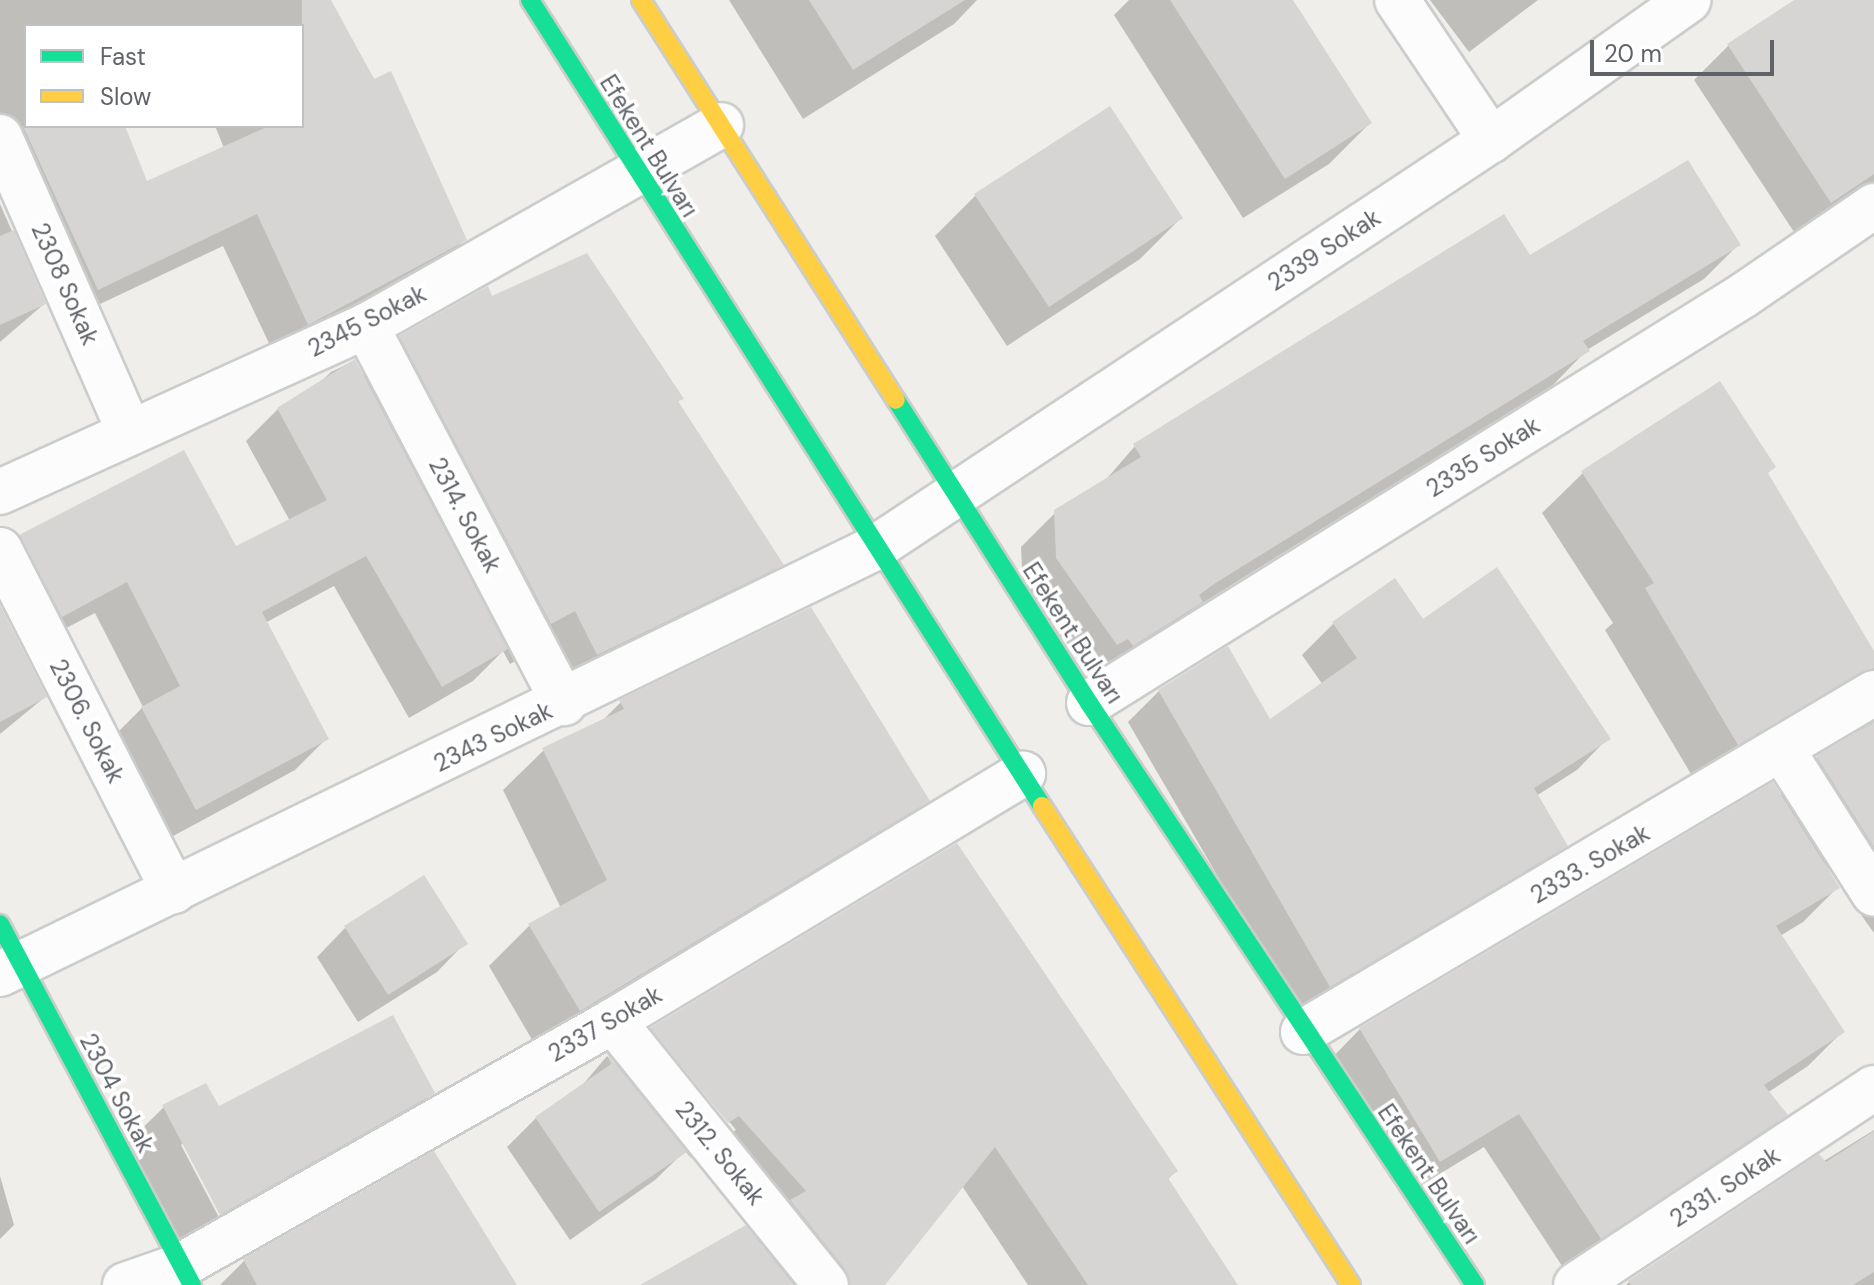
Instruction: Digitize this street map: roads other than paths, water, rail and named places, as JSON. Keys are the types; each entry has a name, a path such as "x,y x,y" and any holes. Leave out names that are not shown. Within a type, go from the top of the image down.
{"street":[{"name":"Efekent Bulvarı","path":"530,0 875,548 1351,1285"},
{"name":"Efekent Bulvarı","path":"641,0 1089,703 1303,1032 1475,1285"},
{"path":"1397,0 1491,140"},
{"name":"2339 Sokak","path":"955,494 1491,140 1689,0"},
{"name":"2345 Sokak","path":"0,492 366,326 721,125"},
{"name":"2308 Sokak","path":"0,137 129,431"},
{"name":"2335 Sokak","path":"1089,703 1744,295 1874,206"},
{"name":"2314. Sokak","path":"366,326 564,703"},
{"name":"2343 Sokak","path":"12,971 875,548 955,494"},
{"name":"2306. Sokak","path":"0,550 174,891"},
{"name":"2333. Sokak","path":"1303,1032 1783,751 1874,693"},
{"path":"1783,751 1874,894"},
{"name":"2337 Sokak","path":"125,1285 187,1275 1023,774"},
{"name":"2304 Sokak","path":"0,924 12,971 187,1275"},
{"name":"2312. Sokak","path":"613,1021 826,1285"},
{"name":"2331. Sokak","path":"1576,1285 1874,1088"}]}
